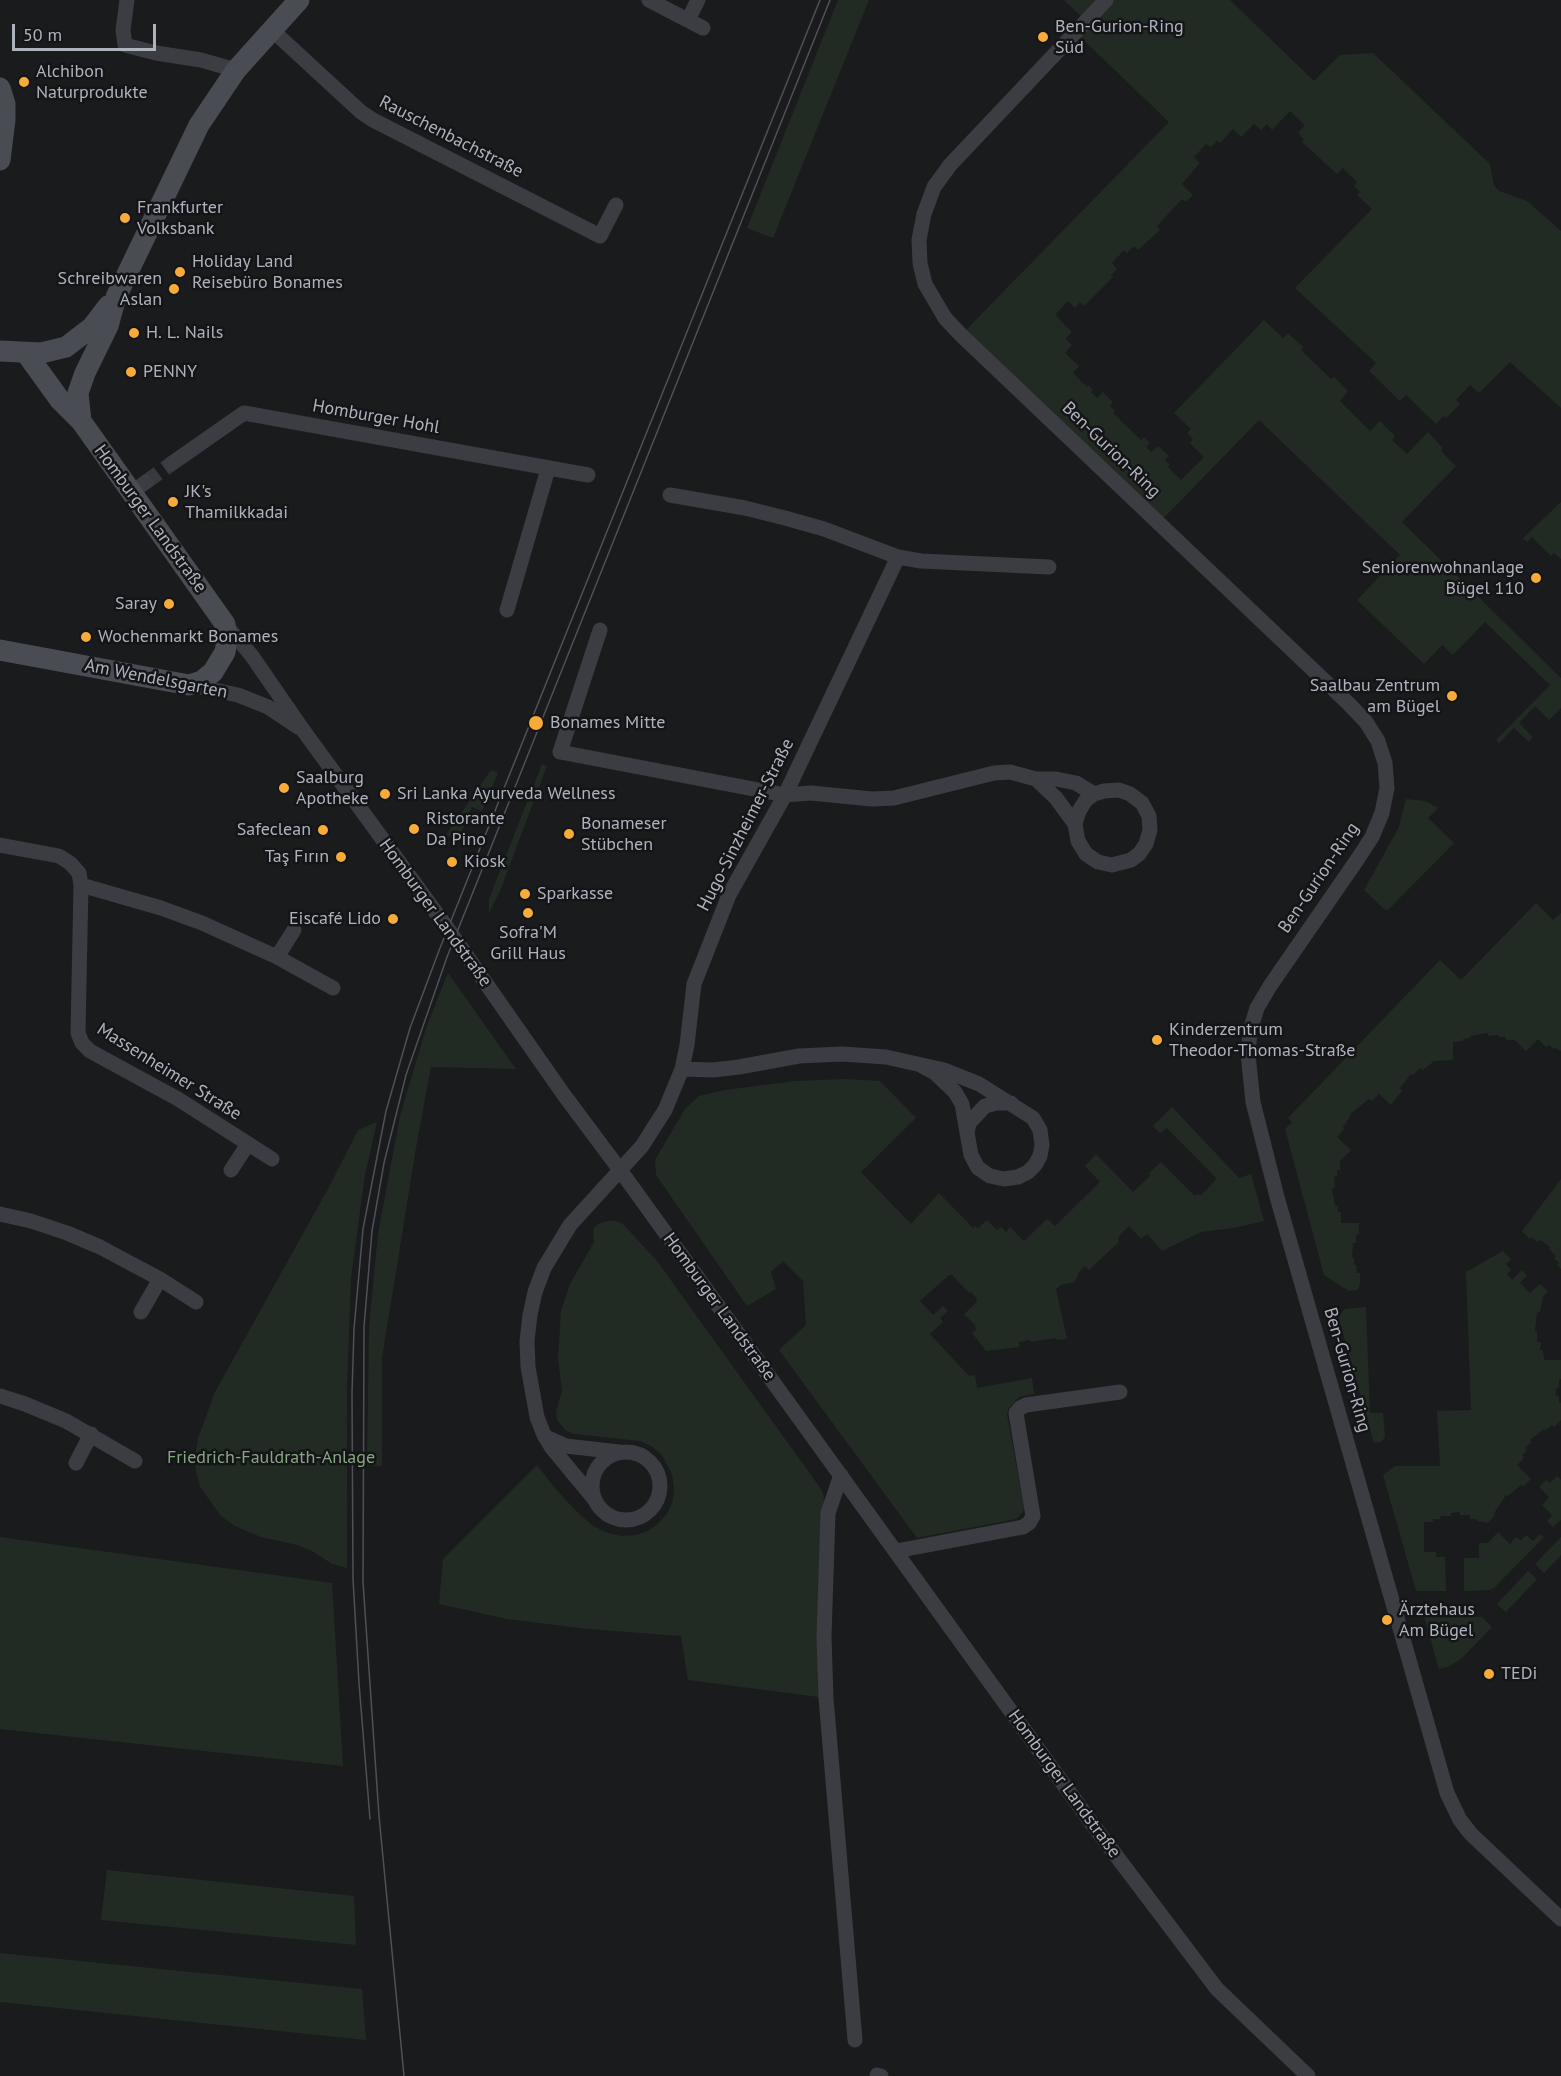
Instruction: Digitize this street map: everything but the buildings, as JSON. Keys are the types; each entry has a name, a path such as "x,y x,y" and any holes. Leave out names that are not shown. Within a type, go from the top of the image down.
{"street":[{"path":"127,0 123,30 125,45 156,53 201,60 236,70"},
{"path":"81,421 78,393 85,373 108,326 116,297 199,125 236,70 299,0"},
{"path":"649,0 703,28"},
{"path":"688,20 698,0"},
{"name":"Ben-Gurion-Ring","path":"1106,0 950,165 934,187 924,214 919,240 920,264 925,284 945,318 961,335 1349,704 1366,722 1378,741 1387,788 1382,813 1372,837 1257,1008 1250,1031 1248,1054 1253,1102 1274,1188 1447,1793 1460,1820 1471,1834 1561,1918"},
{"name":"Rauschenbachstraße","path":"272,30 361,112 373,120 600,236 616,205"},
{"path":"0,88 5,105 0,160"},
{"path":"0,351 41,353 66,347 92,327 116,297"},
{"name":"Homburger Landstraße","path":"26,353 60,400 139,487 225,624 245,647 564,1095 1093,1825 1217,1989 1308,2076"},
{"name":"Homburger Hohl","path":"171,464 244,413 588,475"},
{"path":"507,610 548,469"},
{"path":"670,495 745,508 785,518 824,529 898,557 1049,567"},
{"name":"Hugo-Sinzheimer-Straße","path":"544,1436 566,1446 634,1453 645,1458 654,1467 659,1478 660,1491 656,1503 642,1515 624,1520 612,1517 602,1510 544,1436 531,1394 528,1367 529,1324 535,1292 543,1268 560,1240 589,1202 653,1131 665,1110 682,1069 694,984 729,895 785,795 898,557"},
{"path":"189,685 202,681 221,662 228,640 225,624"},
{"path":"600,630 560,752 785,795 811,793 872,799 894,798 994,773 1010,772 1036,779 1056,779 1076,783 1094,795"},
{"name":"Am Wendelsgarten","path":"0,650 238,695 268,707 303,730"},
{"path":"1036,779 1056,798 1075,824 1078,841 1086,854 1098,862 1121,864 1139,854 1146,844 1150,830 1149,816 1142,803 1130,794 1119,790 1104,790 1086,800 1075,824"},
{"path":"0,845 59,856 79,873 81,885 182,915 277,957 333,988"},
{"name":"Massenheimer Straße","path":"81,885 78,1033 82,1043 90,1051 178,1099 272,1159"},
{"path":"277,957 294,930"},
{"path":"682,1069 713,1070 799,1056 842,1054 886,1057 922,1065 959,1075 1011,1103 1033,1118 1040,1130 1042,1145 1040,1156 1028,1172 1018,1177 1004,1179 990,1176 978,1168 971,1155 962,1104 956,1092 936,1073 922,1065"},
{"path":"966,1136 969,1123 985,1106 996,1102 1011,1103"},
{"name":"Massenheimer Straße","path":"231,1170 248,1144"},
{"path":"0,1215 31,1221 67,1233 110,1252 196,1302"},
{"path":"141,1312 160,1279"},
{"path":"896,1551 1023,1527 1029,1523 1033,1516 1016,1413 1026,1405 1120,1392"},
{"path":"0,1396 46,1412 91,1434 135,1461"},
{"path":"76,1462 91,1434"},
{"path":"595,1500 592,1488 599,1464 609,1456 621,1452"},
{"path":"841,1475 828,1513 824,1637 826,1698 855,2040"}],"green space":[{"path":"838,0 869,0 773,238 747,228"},
{"path":"1064,0 1230,0 1314,81 1340,55 1373,53 1490,164 1494,185 1499,191 1527,201 1561,231 1561,408 1510,362 1479,393 1470,385 1456,400 1460,404 1436,424 1406,395 1400,401 1369,371 1376,363 1295,288 1372,209 1357,195 1360,192 1354,186 1357,182 1343,168 1337,174 1302,142 1304,139 1298,133 1305,125 1290,111 1272,130 1267,124 1261,130 1254,124 1241,137 1233,129 1220,143 1217,141 1211,147 1206,144 1194,157 1200,163 1182,184 1193,195 1186,202 1182,199 1157,226 1160,230 1138,250 1134,246 1127,253 1124,250 1112,263 1117,269 1111,275 1113,277 1084,306 1080,302 1075,308 1068,301 1055,315 1072,332 1066,339 1072,345 1065,353 1079,366 1073,373 1093,390 1091,392 1097,398 1103,392 1113,402 1110,406 1115,411 1113,413 1141,440 1144,437 1150,443 1146,447 1151,452 1158,446 1169,456 1165,460 1170,464 1168,467 1181,480 1204,457 1190,443 1193,439 1187,433 1191,429 1174,413 1264,320 1283,338 1288,333 1303,347 1301,350 1331,379 1334,377 1348,391 1340,401 1370,431 1380,421 1395,436 1392,440 1407,454 1428,432 1443,448 1441,451 1456,466 1402,522 1561,678 1561,708 1549,720 1535,706 1519,723 1533,737 1529,742 1514,728 1499,743 1496,740 1550,685 1485,622 1453,655 1442,645 1424,664 1357,600 1400,555 1259,420 1159,523 961,335 1169,122 1076,33 1086,21"},
{"path":"1561,502 1561,559 1554,553 1551,556 1532,537 1527,542 1523,538"},
{"path":"542,764 547,766 500,891 489,913 489,899"},
{"path":"491,770 498,773 482,811 472,807 458,840 446,835"},
{"path":"1406,799 1425,801 1438,808 1428,818 1454,843 1388,910 1385,910 1364,890 1399,827"},
{"path":"1536,903 1553,920 1561,913 1561,1051 1549,1045 1546,1047 1538,1039 1526,1051 1515,1040 1506,1040 1506,1037 1499,1037 1499,1035 1488,1036 1488,1033 1470,1036 1463,1041 1453,1042 1453,1060 1434,1061 1423,1070 1420,1068 1413,1075 1411,1074 1391,1105 1379,1094 1350,1114 1344,1129 1337,1137 1351,1150 1340,1161 1340,1170 1337,1170 1337,1176 1334,1177 1335,1188 1332,1189 1335,1205 1338,1206 1338,1212 1341,1212 1341,1223 1359,1223 1359,1234 1356,1235 1356,1243 1353,1243 1352,1257 1357,1273 1360,1273 1360,1284 1358,1290 1349,1291 1324,1275 1285,1129 1292,1122 1288,1118 1440,960 1461,980"},
{"path":"448,973 516,1069 431,1067 382,1358 382,1466 367,1466 369,1327 378,1233 400,1116 427,1025"},
{"path":"845,1079 880,1081 916,1118 861,1172 911,1224 939,1193 973,1228 976,1226 978,1228 987,1220 997,1230 1001,1227 1006,1232 1010,1227 1024,1241 1047,1219 1055,1226 1100,1182 1085,1166 1096,1154 1133,1192 1161,1162 1195,1196 1198,1194 1200,1196 1217,1179 1167,1128 1160,1133 1153,1126 1172,1107 1239,1178 1251,1174 1264,1221 1201,1232 1162,1251 1147,1234 1141,1239 1129,1226 1118,1237 1119,1242 1089,1270 1085,1266 1079,1272 1075,1282 1061,1285 1056,1289 1067,1339 1057,1340 1055,1338 1031,1342 1029,1340 1019,1342 1019,1347 986,1351 972,1333 976,1330 975,1325 964,1314 977,1302 976,1298 952,1275 949,1275 920,1301 933,1315 943,1306 948,1311 940,1318 943,1322 930,1334 969,1376 975,1375 977,1388 1032,1378 1034,1394 1019,1397 1009,1408 1007,1414 1024,1507 1023,1512 1016,1519 917,1538 779,1350 806,1325 803,1281 783,1261 771,1272 776,1289 747,1306 656,1175 655,1160 685,1109 699,1096 725,1090 795,1081"},
{"name":"Friedrich-Fauldrath-Anlage","path":"377,1122 365,1175 351,1278 347,1388 347,1568 332,1564 312,1551 297,1545 261,1537 235,1526 221,1516 200,1487 195,1457 198,1438 215,1392 329,1187 358,1130"},
{"path":"1561,1179 1561,1269 1550,1247 1540,1240 1537,1242 1532,1237 1530,1239 1522,1231"},
{"path":"616,1221 624,1225 657,1261 821,1489 824,1496 819,1633 826,1698 688,1680 681,1636 588,1629 507,1619 439,1604 443,1559 537,1465 576,1511 592,1525 605,1532 621,1536 636,1535 648,1531 668,1512 673,1500 674,1488 672,1474 662,1455 640,1441 574,1434 566,1431 557,1420 556,1412 562,1391 558,1358 561,1311 570,1284 594,1242 593,1229 598,1224"},
{"path":"1503,1251 1511,1259 1506,1264 1511,1270 1507,1274 1512,1280 1522,1270 1527,1275 1520,1283 1530,1293 1540,1284 1548,1291 1543,1297 1540,1312 1537,1313 1535,1331 1537,1331 1537,1342 1541,1342 1540,1350 1543,1350 1544,1360 1561,1360 1561,1379 1559,1379 1559,1388 1556,1389 1556,1396 1559,1396 1561,1403 1561,1420 1554,1427 1552,1425 1544,1429 1530,1440 1531,1442 1525,1448 1527,1450 1522,1455 1524,1458 1517,1465 1531,1479 1524,1486 1521,1485 1508,1496 1506,1495 1488,1523 1470,1519 1470,1515 1460,1515 1459,1512 1451,1513 1451,1516 1441,1516 1440,1519 1433,1519 1433,1522 1424,1522 1424,1552 1436,1552 1436,1557 1445,1557 1446,1591 1416,1591 1383,1475 1395,1466 1440,1466 1437,1411 1471,1410 1466,1272"},
{"path":"1366,1307 1370,1413 1383,1413 1385,1437 1381,1442 1374,1443 1338,1316 1345,1309"},
{"path":"1557,1476 1561,1480 1561,1520 1553,1527 1547,1521 1552,1515 1542,1505 1549,1497 1539,1487 1546,1480 1550,1483"},
{"path":"1498,1532 1510,1544 1516,1537 1521,1540 1526,1535 1533,1541 1540,1534 1544,1537 1494,1588 1464,1591 1464,1558 1479,1558 1479,1543 1488,1543"},
{"path":"0,1537 332,1583 343,1766 0,1729"},
{"path":"1561,1537 1561,1555 1544,1573 1535,1564"},
{"path":"1528,1571 1537,1579 1506,1612 1497,1604"},
{"path":"1424,1616 1482,1617 1492,1627 1462,1658 1450,1666 1439,1669"},
{"path":"107,1870 354,1896 356,1945 101,1920"},
{"path":"0,1953 362,1989 366,2040 0,2002"}],"tunnel":[{"path":"146,482 171,464"}],"tram line":[{"path":"370,1819 353,1579 352,1393 354,1329 363,1229 386,1111 410,1028 440,948 820,0"},
{"path":"404,2076 379,1816 363,1582 364,1327 372,1231 384,1163 406,1075 447,957 830,0"}],"place":[{"name":"Ben-Gurion-Ring Süd","path":"1043,37"},
{"name":"Alchibon Naturprodukte","path":"24,82"},
{"name":"Frankfurter Volksbank","path":"125,218"},
{"name":"Holiday Land Reisebüro Bonames","path":"180,272"},
{"name":"Schreibwaren Aslan","path":"174,289"},
{"name":"H. L. Nails","path":"134,333"},
{"name":"PENNY","path":"131,372"},
{"name":"JK's Thamilkkadai","path":"173,502"},
{"name":"Seniorenwohnanlage Bügel 110","path":"1536,578"},
{"name":"Saray","path":"169,604"},
{"name":"Wochenmarkt Bonames","path":"86,637"},
{"name":"Saalbau Zentrum am Bügel","path":"1452,696"},
{"name":"Bonames Mitte","path":"536,723"},
{"name":"Saalburg Apotheke","path":"284,788"},
{"name":"Sri Lanka Ayurveda Wellness","path":"385,794"},
{"name":"Ristorante Da Pino","path":"414,829"},
{"name":"Safeclean","path":"323,830"},
{"name":"Bonameser Stübchen","path":"569,834"},
{"name":"Taş Fırın","path":"341,857"},
{"name":"Kiosk","path":"452,862"},
{"name":"Sparkasse","path":"525,894"},
{"name":"Sofra'M Grill Haus","path":"528,913"},
{"name":"Eiscafé Lido","path":"393,919"},
{"name":"Kinderzentrum Theodor-Thomas-Straße","path":"1157,1040"},
{"name":"Ärztehaus Am Bügel","path":"1387,1620"},
{"name":"TEDi","path":"1489,1674"}]}
